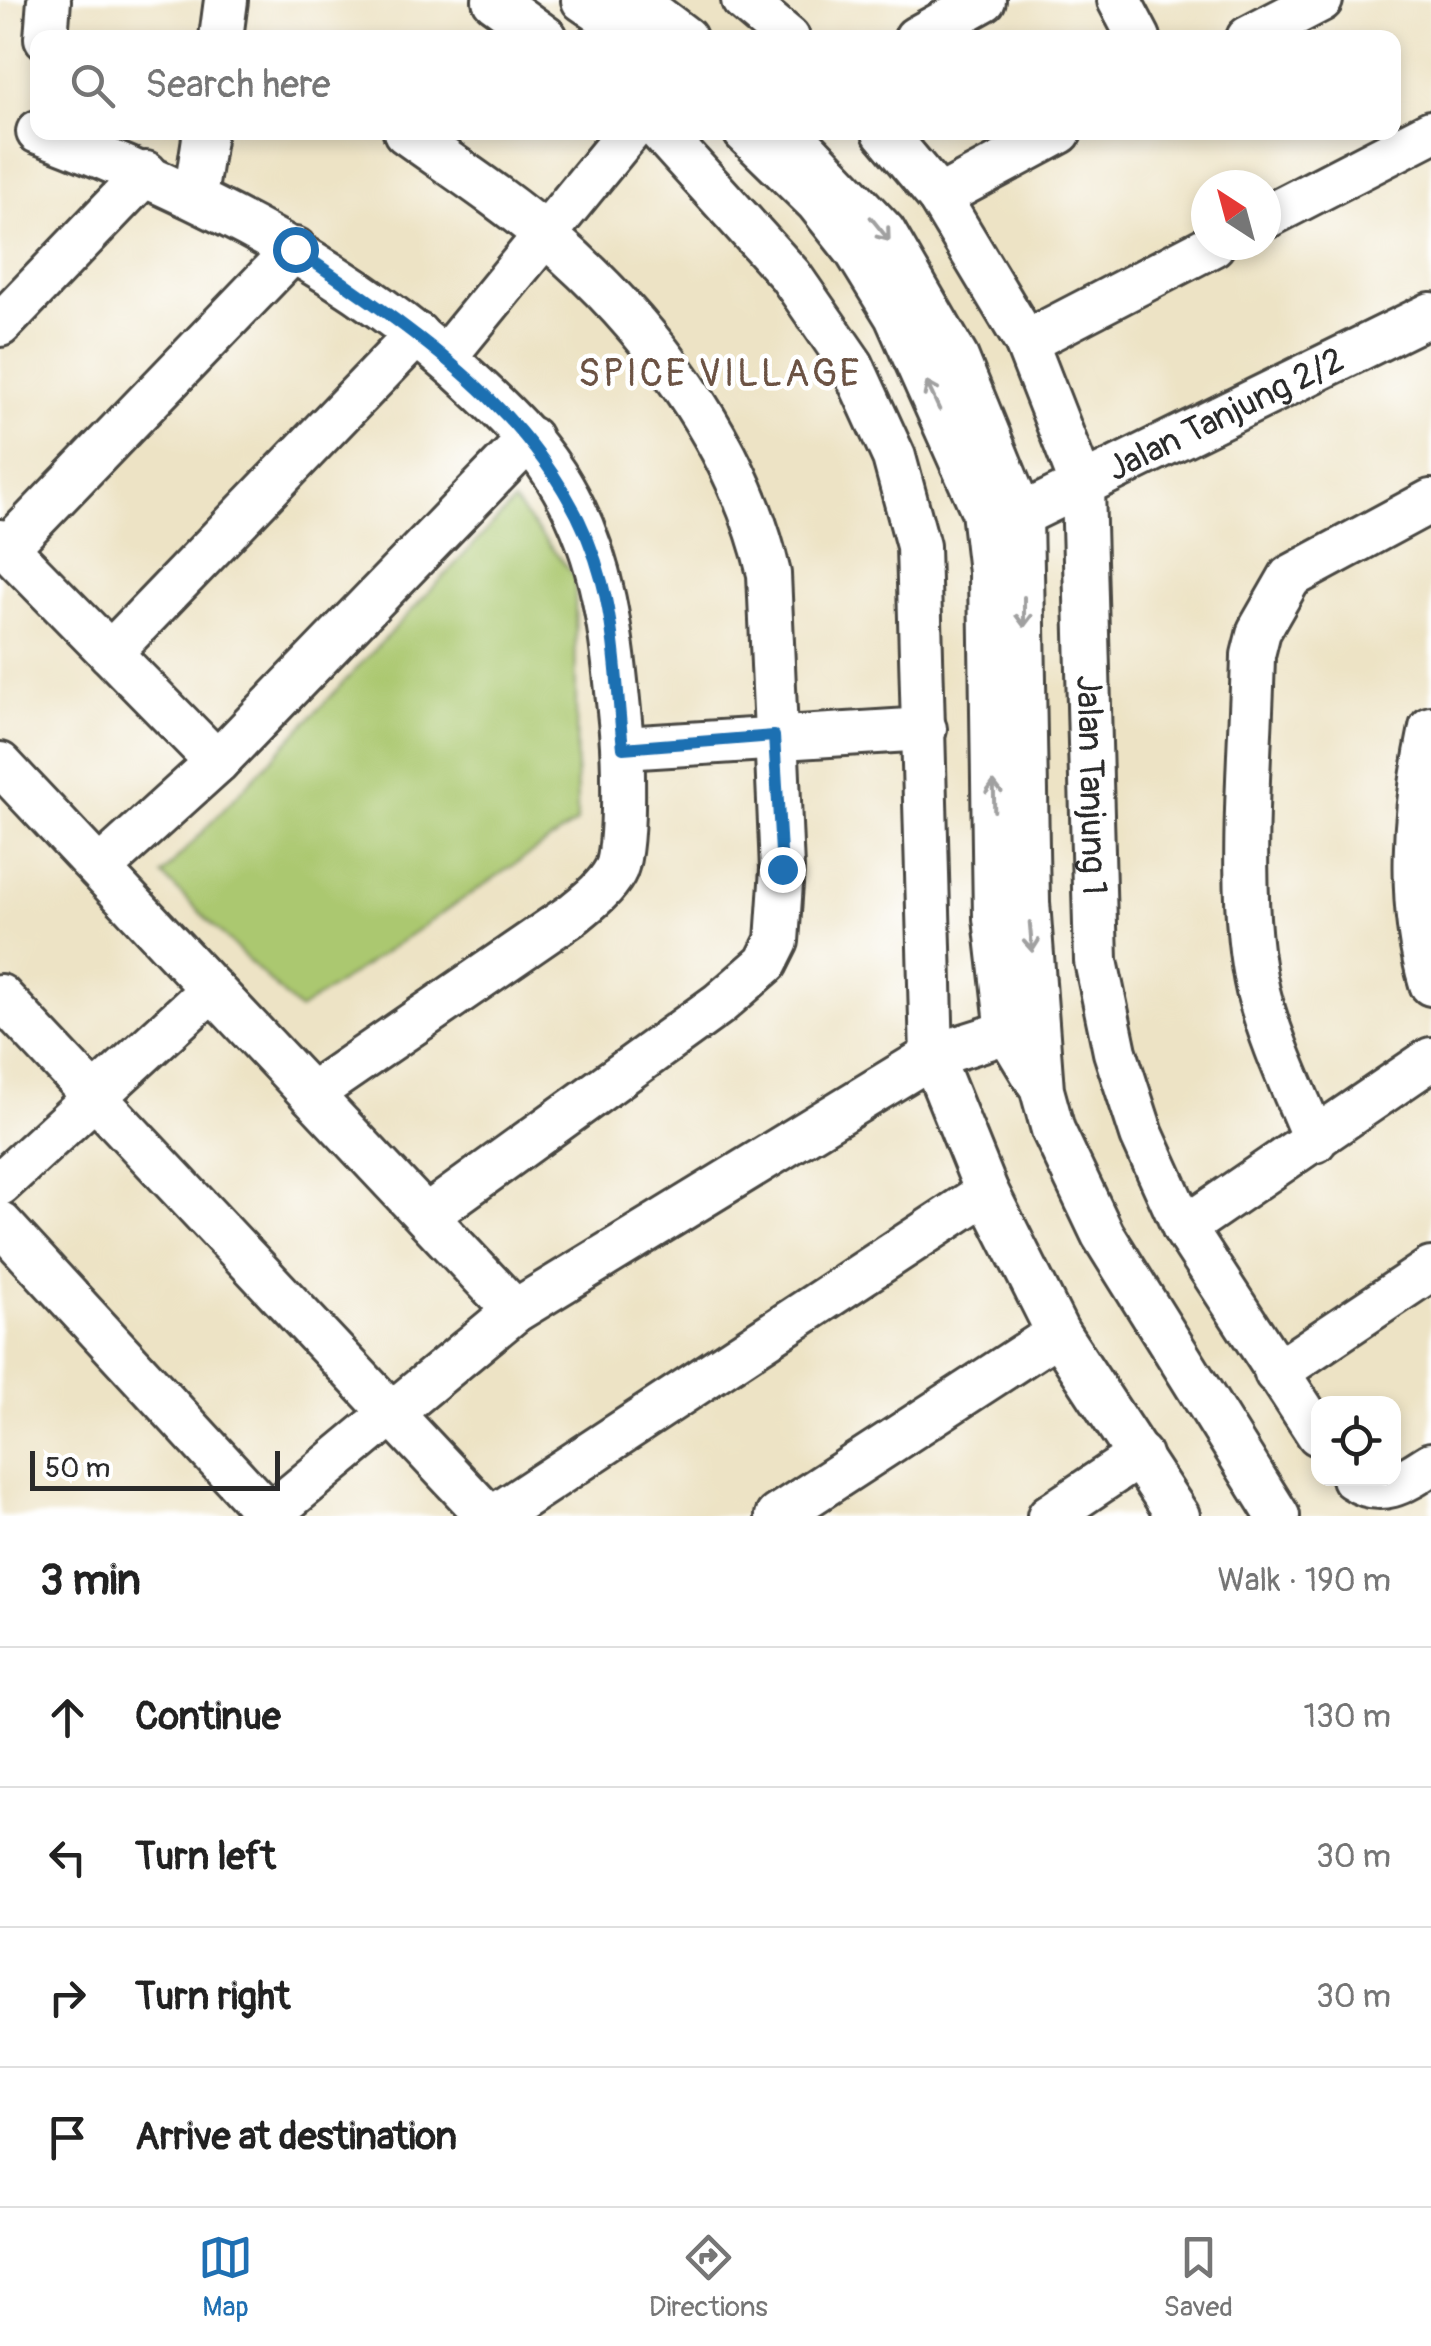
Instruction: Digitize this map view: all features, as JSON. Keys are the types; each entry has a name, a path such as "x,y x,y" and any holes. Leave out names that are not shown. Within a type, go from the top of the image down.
{"street":[{"path":"47,30 49,0"},
{"path":"221,30 226,0"},
{"path":"494,0 535,30"},
{"path":"583,0 626,30"},
{"path":"636,0 675,30"},
{"path":"743,0 779,30"},
{"path":"1119,0 1135,30"},
{"path":"928,30 967,4"},
{"path":"1261,30 1303,4"},
{"path":"0,127 30,131"},
{"path":"1281,210 1431,132"},
{"path":"59,140 146,173 295,249 431,345 530,438 563,488 602,581 623,748 618,868 600,891 311,1094"},
{"path":"195,198 204,140"},
{"path":"416,140 545,235 608,294 667,364 732,475 762,546 769,574 781,888 777,941 766,963 719,1004 426,1216"},
{"path":"110,653 545,235 622,140"},
{"path":"667,140 790,275 852,365 894,458 918,546 932,1056 987,1192 1058,1334 1178,1516"},
{"path":"753,140 818,202 856,251 896,316 974,484 988,536 990,572 995,918 1053,1130 1103,1235 1278,1516"},
{"path":"797,140 884,232 957,358 1021,515 1028,902 1023,1027"},
{"name":"Jalan Tanjung 1","path":"891,140 939,197 1026,342 1083,488 1096,960 1114,1052 1142,1135 1184,1228 1311,1424"},
{"path":"939,197 1045,140"},
{"path":"0,325 146,173"},
{"path":"217,762 4,545 295,249"},
{"path":"1026,342 1191,256"},
{"name":"Jalan Tanjung 2/2","path":"1021,515 1083,488 1431,314"},
{"path":"99,870 217,762 530,438"},
{"path":"974,484 1021,515"},
{"path":"1315,1141 1258,990 1251,941 1253,655 1260,631 1290,578 1431,501"},
{"path":"990,572 1021,515"},
{"path":"1431,728 1420,829 1418,928 1431,984"},
{"path":"623,748 924,729"},
{"path":"0,764 515,1312"},
{"path":"0,1184 212,989"},
{"path":"0,996 491,1516 987,1192"},
{"path":"0,1223 270,1516 390,1411 515,1312 932,1056 1023,1027"},
{"path":"1184,1228 1431,1059"},
{"path":"1276,1373 1431,1269"},
{"path":"777,1516 1058,1334"},
{"path":"1049,1516 1140,1455"},
{"path":"1401,1483 1431,1464"}],"green space":[{"path":"514,502 575,577 577,822 299,1010 162,875"}],"district":[{"name":"SPICE VILLAGE","path":"720,374"}],"route":[{"path":"295,249 445,357 530,438 563,488 602,581 623,748 774,736 782,869"}]}
